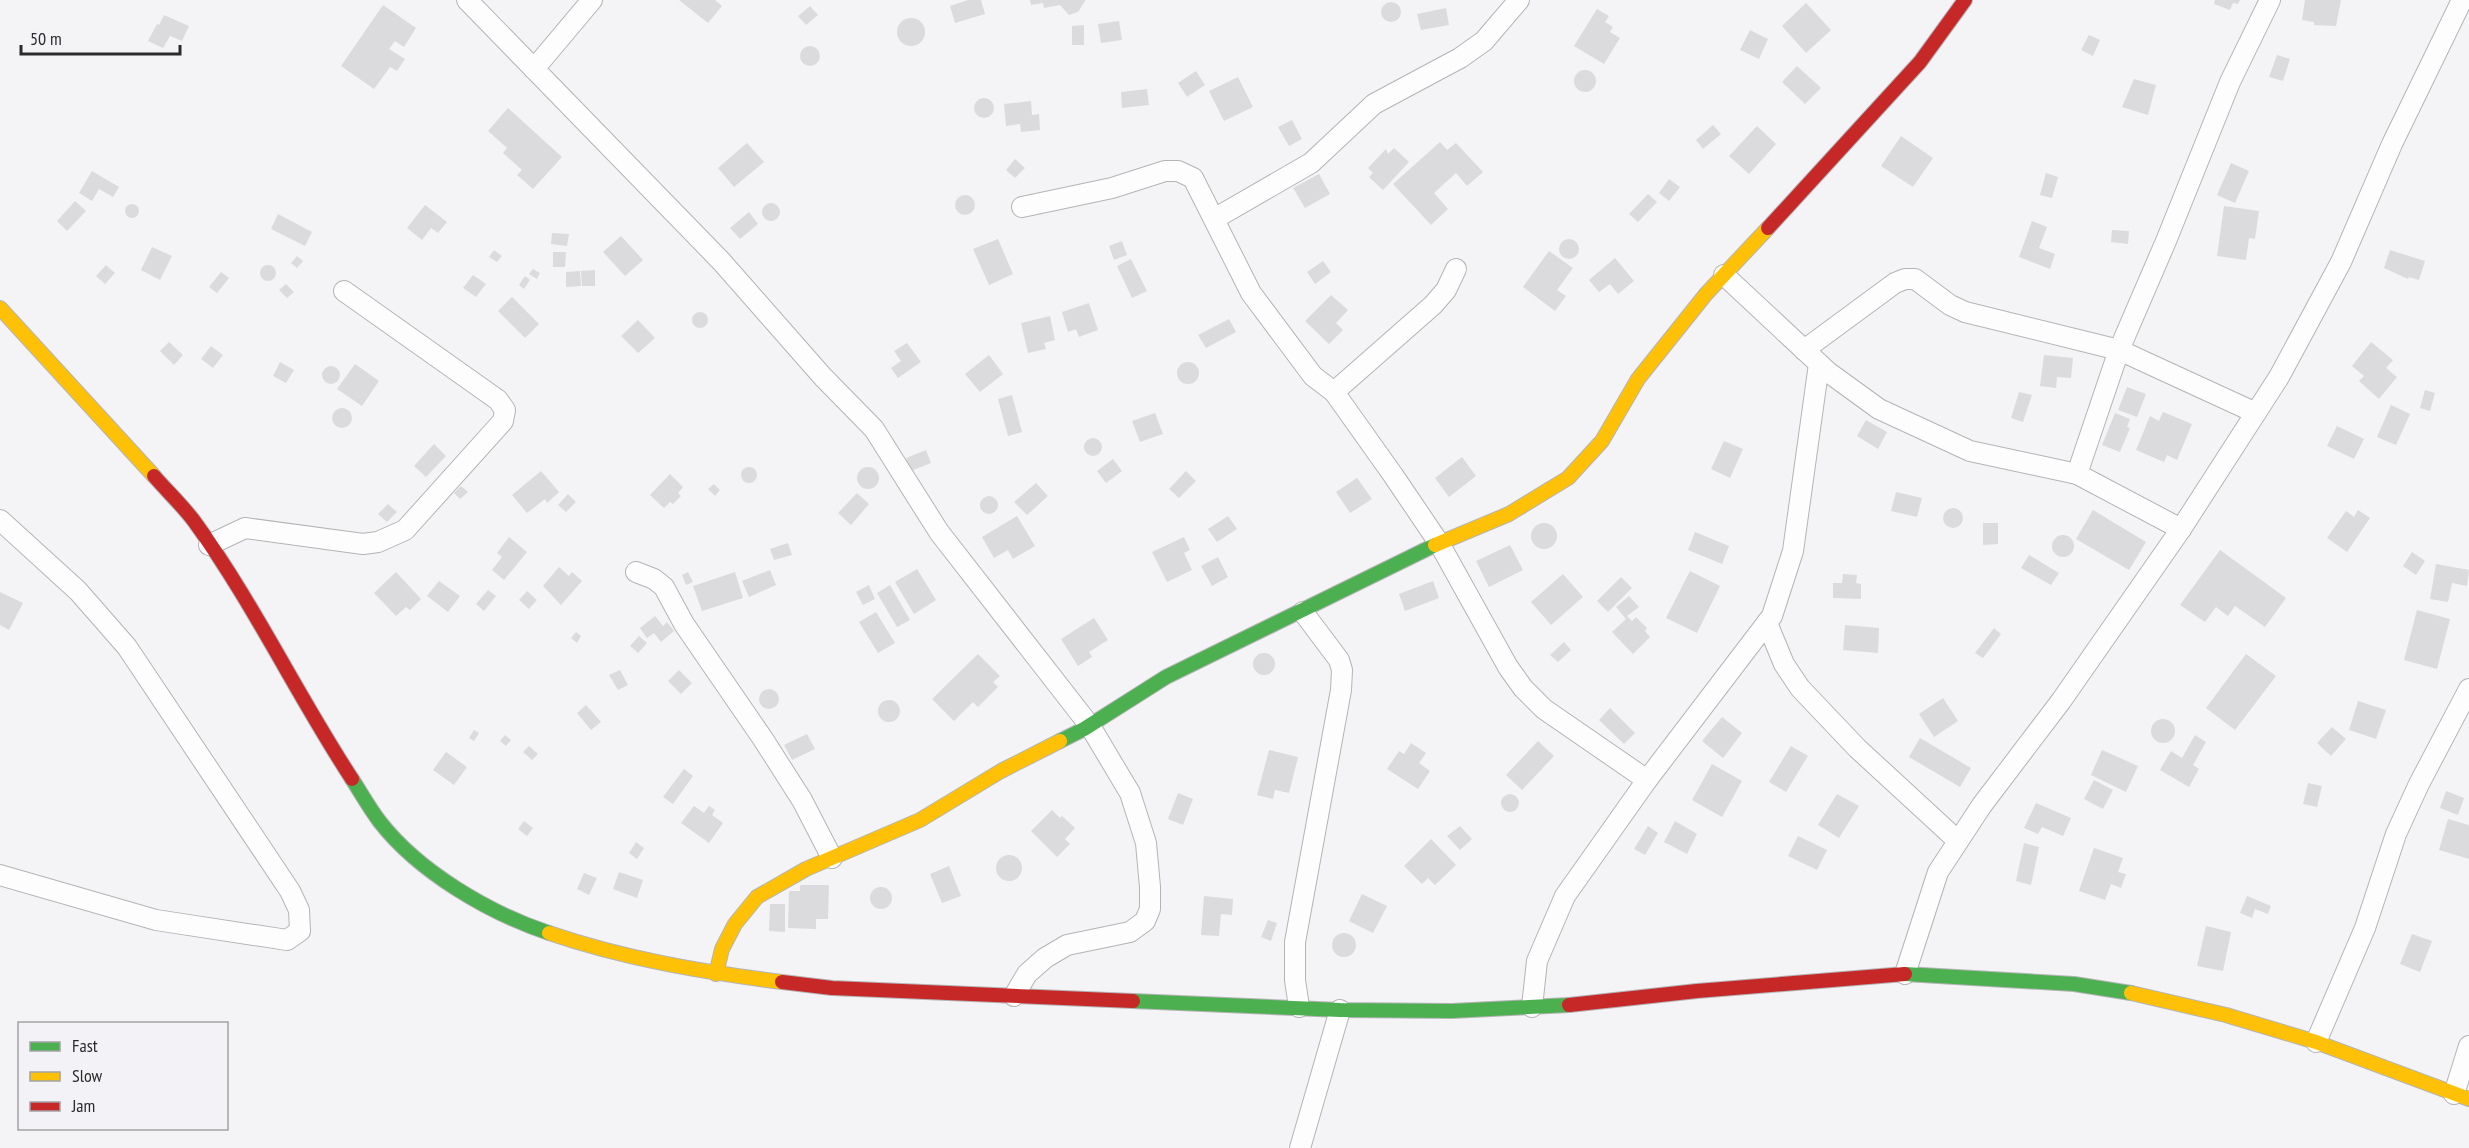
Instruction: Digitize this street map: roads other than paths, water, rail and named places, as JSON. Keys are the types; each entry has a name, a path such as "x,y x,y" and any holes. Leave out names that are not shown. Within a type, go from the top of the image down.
{"street":[{"path":"467,0 721,261 823,377 874,429 939,532 1090,726 1130,793 1146,843 1150,909 1145,921 1130,933 1067,945 1045,958 1027,974 1014,996"},
{"path":"534,69 592,0"},
{"path":"1214,219 1311,163 1374,104 1460,58 1484,41 1520,0"},
{"path":"716,974 722,949 735,924 758,897 806,869 920,820 1001,771 1090,726 1166,678 1439,543 1509,514 1568,478 1602,441 1638,379 1706,294 1920,62 1965,0"},
{"path":"2077,474 2119,350 2230,82 2270,0"},
{"path":"1905,974 1938,872 1982,805 2061,701 2181,529 2279,377 2341,262 2392,144 2462,0"},
{"path":"1022,207 1113,188 1166,171 1178,171 1192,178 1251,293 1313,376 1334,392 1439,543 1508,667 1523,688 1544,709 1647,780"},
{"path":"1334,392 1433,305 1446,290 1456,269"},
{"path":"1724,275 1819,364 1879,409 1970,451 2077,474 2181,529"},
{"path":"1804,350 1895,284 1905,279 1915,279 1950,305 1965,312 2119,350 2256,413"},
{"path":"209,545 245,528 363,544 390,538 405,530 503,421 505,410 498,400 344,291"},
{"path":"4,322 152,472 193,520 243,597 327,741 380,822 423,866 479,901 528,926 617,954 716,974 832,988 1340,1010 1452,1011 1586,1004 1697,991 1905,974 2074,984 2140,994 2226,1015 2316,1042 2461,1097 2469,1046"},
{"path":"1532,1007 1537,961 1564,896 1647,780 1772,616 1793,551 1819,364"},
{"path":"0,520 78,591 127,647 290,891 298,910 300,931 287,940 156,920 0,875"},
{"path":"636,572 654,579 664,587 684,624 802,801 832,858"},
{"path":"1299,1008 1295,980 1295,942 1341,690 1342,670 1339,660 1303,612"},
{"path":"1767,623 1784,664 1800,688 1857,748 1958,841"},
{"path":"2316,1042 2365,928 2396,834 2419,784 2469,689"},
{"path":"1300,1148 1340,1010"}]}
